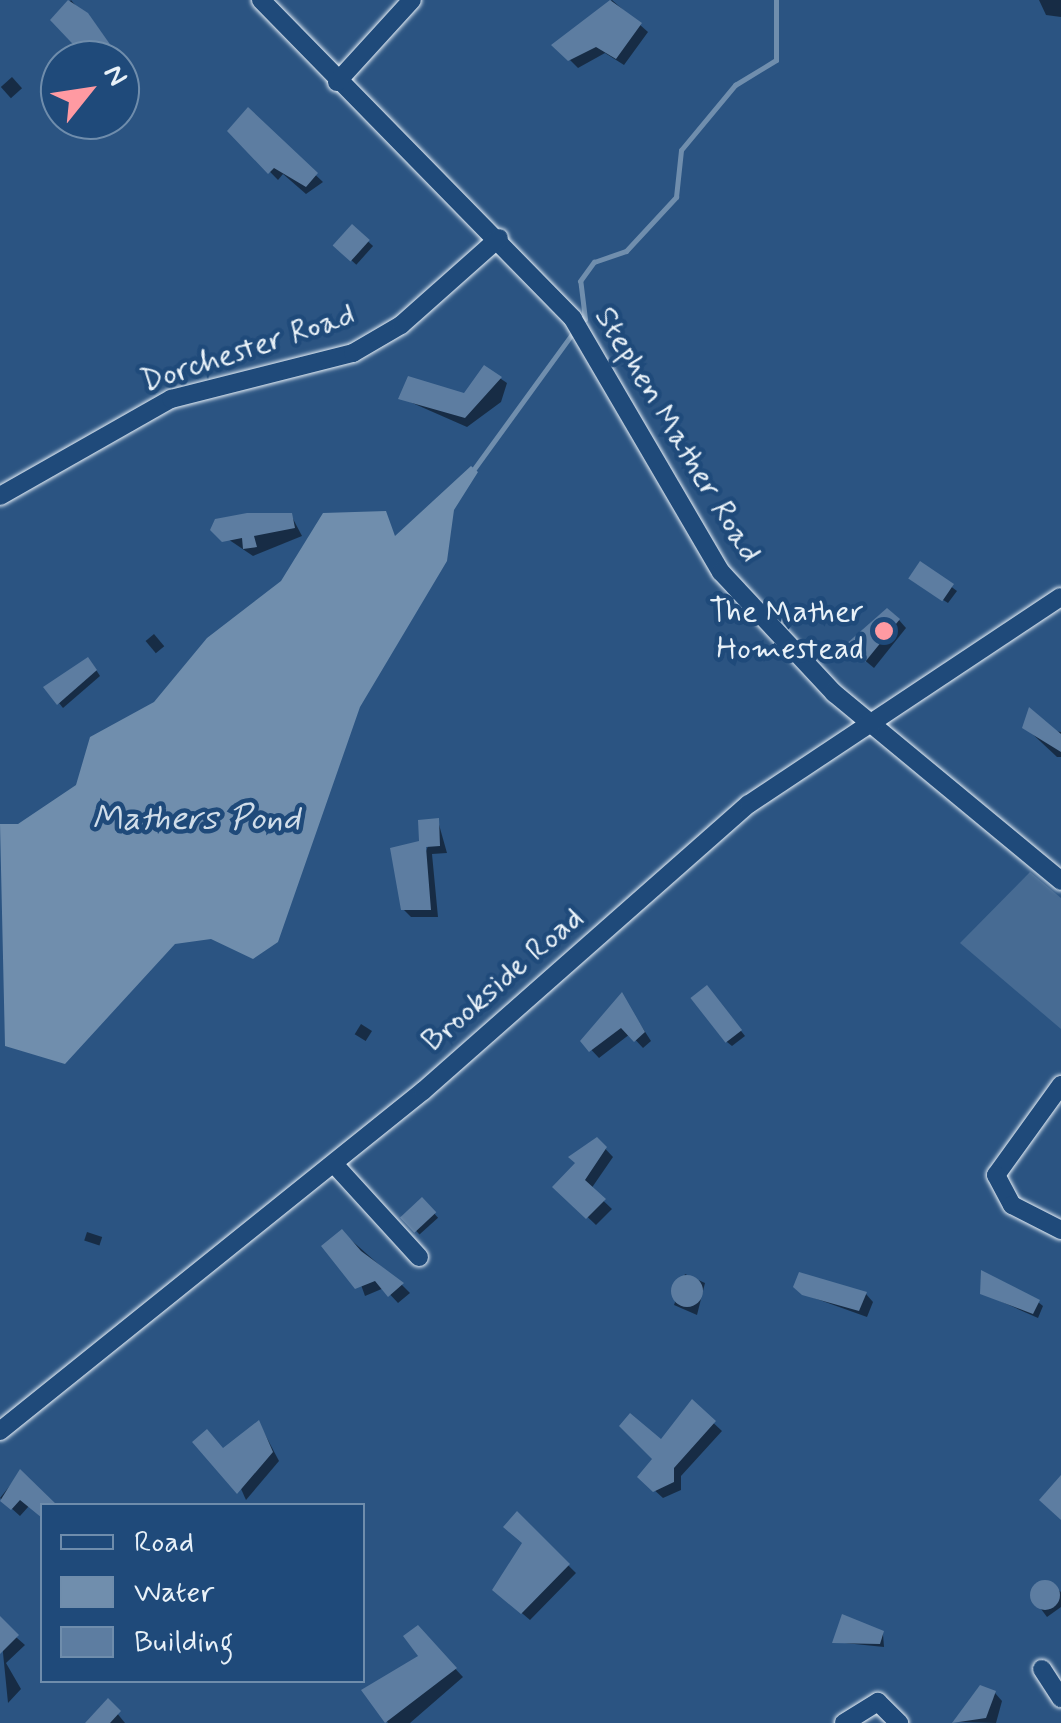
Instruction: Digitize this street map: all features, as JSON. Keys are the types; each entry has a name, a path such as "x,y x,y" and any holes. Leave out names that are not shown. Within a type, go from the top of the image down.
{"street":[{"name":"Stephen Mather Road","path":"261,0 337,82 499,238 587,338 711,560 867,721 1061,880"},
{"path":"337,82 412,0"},
{"name":"Dorchester Road","path":"0,496 171,399 353,353 401,325 499,238"},
{"name":"Brookside Road","path":"4,1425 334,1164 749,804 867,721 1061,597"},
{"path":"1061,1084 996,1175 1012,1204 1061,1230"},
{"path":"334,1164 420,1258"},
{"path":"1042,1668 1061,1698"},
{"path":"844,1723 862,1704 878,1702 899,1723"}],"shaded area":[{"path":"1030,872 1061,898 1061,1029 960,943"}],"water":[{"name":"Mathers Pond","path":"471,466 478,472 454,510 447,561 360,707 278,942 253,959 211,939 175,944 65,1064 5,1046 0,824 18,824 76,785 90,737 154,702 207,638 281,581 323,513 386,511 395,536"}],"building":[{"path":"68,0 88,13 107,40 69,40 50,20"},
{"path":"610,0 642,23 616,59 596,47 568,61 551,45"},
{"path":"248,107 318,173 306,187 274,168 268,174 227,131"},
{"path":"352,224 370,240 350,262 333,246"},
{"path":"484,365 502,377 465,418 398,399 408,376 464,393"},
{"path":"247,513 292,513 295,528 254,536 257,547 243,549 242,538 222,542 210,530 215,519"},
{"path":"920,561 954,584 942,601 908,578"},
{"path":"887,608 900,619 865,662 845,645"},
{"path":"88,657 97,670 57,705 43,687"},
{"path":"1029,707 1061,734 1061,752 1022,728"},
{"path":"439,818 440,846 426,847 431,910 401,910 390,848 419,841 418,820"},
{"path":"707,985 742,1030 726,1043 690,998"},
{"path":"622,992 645,1032 634,1042 621,1028 589,1052 580,1041"},
{"path":"597,1137 607,1147 585,1180 606,1199 586,1219 552,1187 575,1163 568,1157"},
{"path":"422,1197 436,1212 414,1233 400,1217"},
{"path":"342,1229 361,1251 404,1283 388,1297 375,1281 355,1289 321,1246"},
{"path":"981,1270 1040,1300 1033,1314 980,1294"},
{"path":"799,1272 867,1292 859,1311 802,1295 793,1287"},
{"path":"687,1275 698,1280 703,1291 698,1302 687,1307 676,1302 671,1291 676,1280"},
{"path":"692,1399 716,1421 674,1468 674,1482 653,1492 637,1477 652,1459 619,1426 630,1413 661,1439"},
{"path":"259,1420 273,1452 237,1494 192,1442 207,1429 223,1448"},
{"path":"20,1469 55,1503 40,1503 40,1516 20,1500 11,1510 0,1501"},
{"path":"1061,1475 1061,1520 1039,1500"},
{"path":"517,1511 570,1564 521,1614 492,1590 522,1543 503,1527"},
{"path":"1045,1580 1056,1584 1060,1595 1056,1606 1045,1610 1034,1606 1030,1595 1034,1584"},
{"path":"842,1614 884,1631 880,1644 832,1643"},
{"path":"0,1616 19,1635 0,1654"},
{"path":"418,1625 457,1668 385,1723 361,1690 418,1656 403,1636"},
{"path":"980,1685 996,1691 986,1718 952,1723"},
{"path":"108,1698 121,1711 110,1723 85,1723"}],"waterway":[{"path":"585,319 580,281 594,262 626,251 676,197 681,150 735,85 776,60 776,0"},
{"path":"471,473 572,334"}],"place":[{"name":"The Mather Homestead","path":"884,631"}]}
